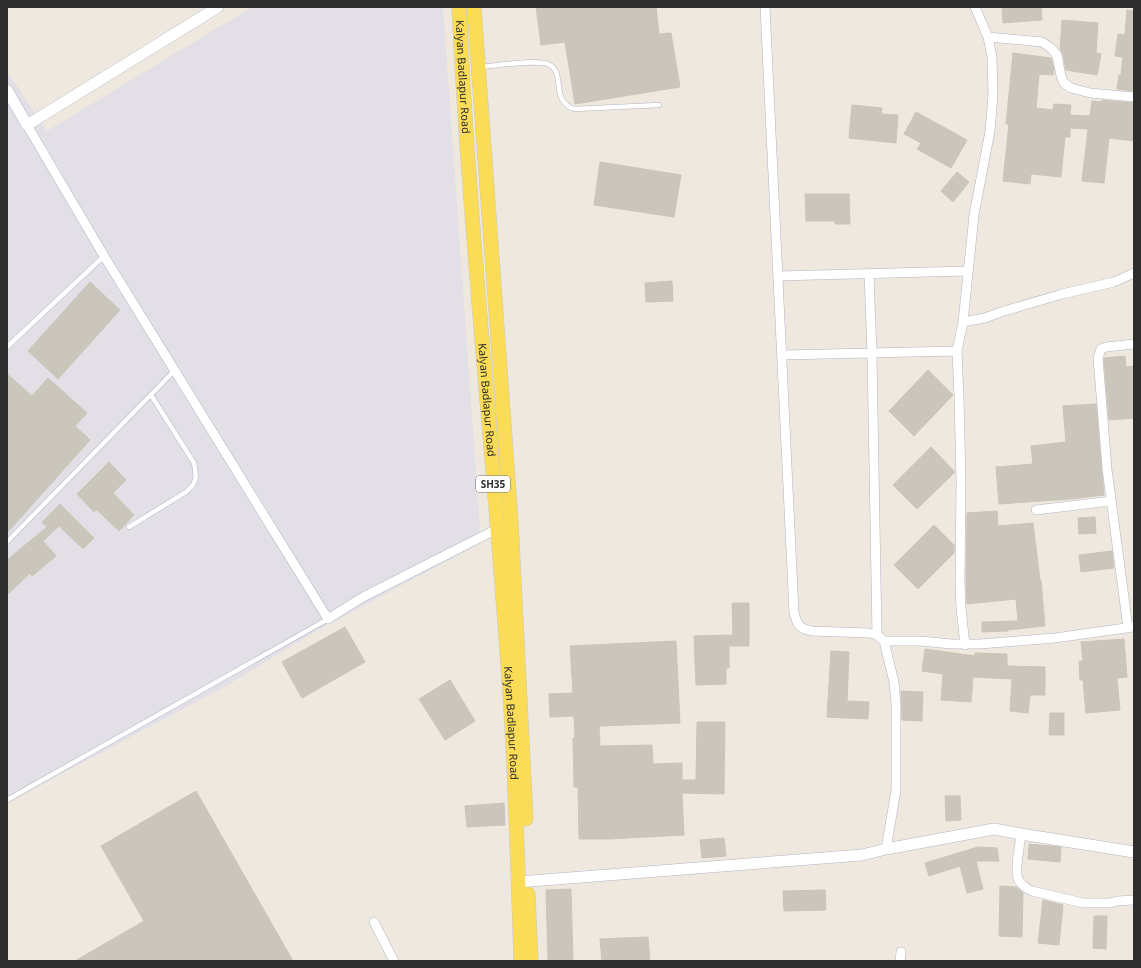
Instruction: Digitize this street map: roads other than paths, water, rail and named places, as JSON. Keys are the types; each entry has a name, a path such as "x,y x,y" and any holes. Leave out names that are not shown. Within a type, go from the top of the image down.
{"main road":[{"name":"Kalyan Badlapur Road","path":"459,7 473,230 530,961"},
{"name":"Kalyan Badlapur Road","path":"474,7 480,67 511,521 524,762 521,961"}],"street":[{"path":"27,125 218,7"},
{"path":"765,7 794,613 797,624 803,629 812,631 869,633 880,638 965,644 1055,638 1131,627 1107,469 1098,358 1101,349 1106,347 1134,344"},
{"path":"965,644 960,584 961,482 957,351 963,322 974,215 990,132 993,94 992,56 988,37 975,7"},
{"path":"988,37 1042,42 1051,48 1057,55 1061,76 1064,83 1071,88 1090,93 1134,97"},
{"path":"7,90 104,256 176,370 328,619 363,597 511,521"},
{"path":"778,276 968,271"},
{"path":"869,274 880,638 894,682 896,704 896,790 886,849"},
{"path":"963,322 985,318 1062,294 1114,282 1134,274"},
{"path":"782,355 957,351"},
{"path":"1036,510 1111,501"},
{"path":"523,882 862,855 886,849 994,829 1134,852"},
{"path":"1021,834 1016,872 1020,882 1026,888 1032,891 1083,902 1110,904 1117,901 1134,900"},
{"path":"374,922 394,961"}],"lane":[{"path":"480,67 536,62 548,64 557,74 561,98 564,103 574,109 659,105"},
{"path":"7,346 104,256"},
{"path":"7,542 176,370"},
{"path":"129,527 186,492 192,487 196,480 194,463 151,395"},
{"path":"7,800 328,619"}]}
